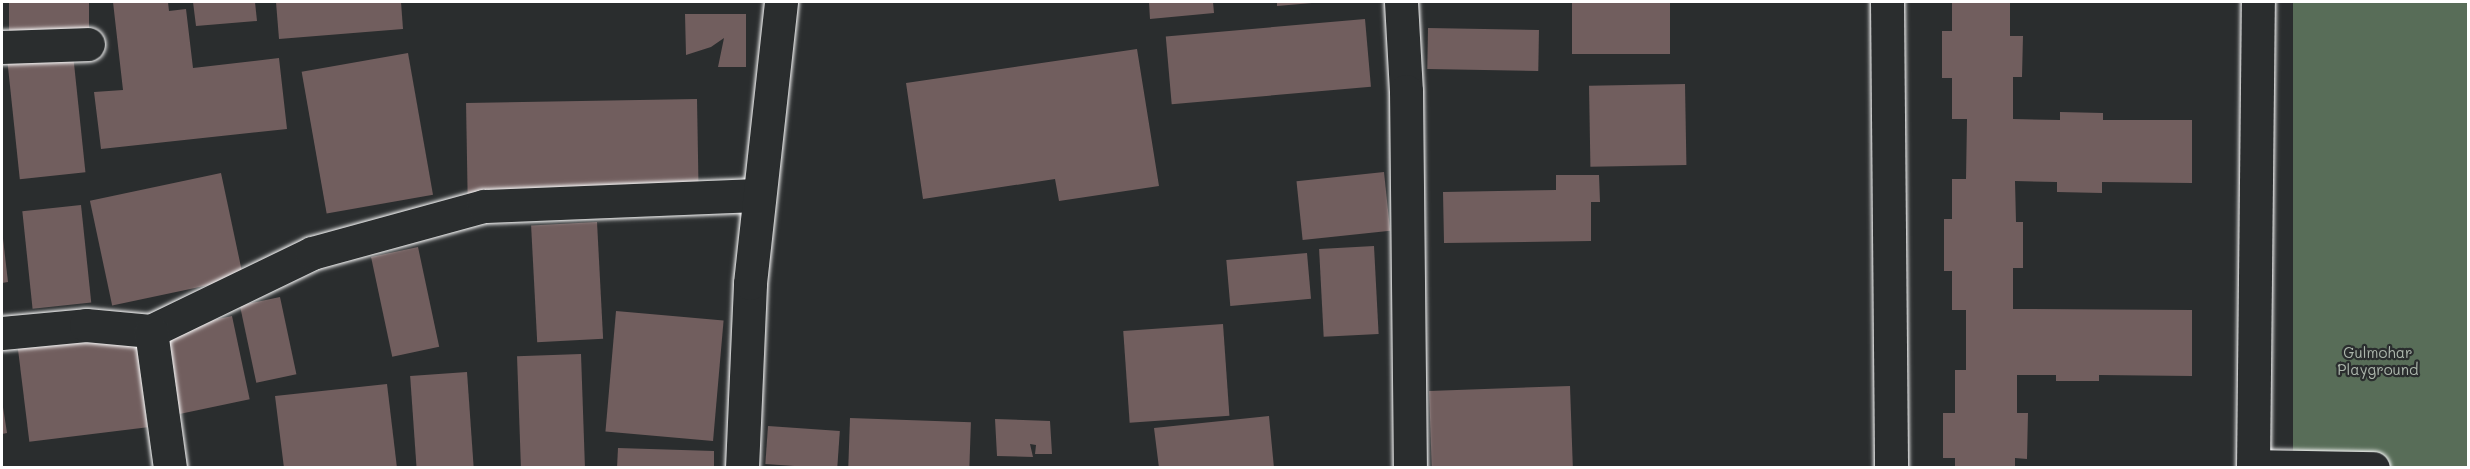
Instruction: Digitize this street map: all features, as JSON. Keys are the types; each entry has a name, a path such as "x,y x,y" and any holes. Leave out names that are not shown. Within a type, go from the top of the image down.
{"street":[{"path":"742,468 750,283 781,2"},
{"path":"1401,2 1406,91 1410,468"},
{"path":"1887,2 1891,468"},
{"path":"2258,2 2253,467 2373,468"},
{"path":"2,47 88,44"},
{"path":"2,333 86,325 151,331 312,254 484,206 759,195"},
{"path":"151,331 170,468"}],"green space":[{"name":"Gulmohar Playground","path":"2293,2 2468,2 2468,467 2293,467"}],"building":[{"path":"9,2 89,2 89,31 9,31"},
{"path":"113,2 168,2 169,11 186,9 193,68 279,58 287,129 101,149 94,92 123,90"},
{"path":"193,2 255,2 257,21 196,26"},
{"path":"276,2 401,2 403,29 279,39"},
{"path":"1149,2 1213,2 1214,13 1150,19"},
{"path":"1277,2 1312,2 1312,3 1277,6"},
{"path":"1572,2 1670,2 1670,54 1572,54"},
{"path":"1952,2 2010,2 2010,36 2023,36 2022,77 2013,77 2013,119 2060,120 2060,112 2103,113 2103,120 2192,120 2192,183 2102,182 2102,193 2057,192 2057,182 2015,181 2016,222 2023,222 2023,268 2013,268 2013,309 2192,310 2192,376 2099,375 2099,381 2056,381 2056,375 2017,375 2017,413 2028,413 2027,459 2015,458 2015,468 1955,468 1955,458 1943,458 1943,413 1955,413 1955,370 1966,370 1966,310 1952,310 1952,271 1944,271 1944,219 1952,219 1952,179 1966,179 1967,119 1952,119 1952,78 1942,78 1942,31 1952,31"},
{"path":"685,14 746,14 746,67 718,67 724,38 711,47 686,55"},
{"path":"1365,19 1371,87 1172,104 1166,36"},
{"path":"1428,28 1539,30 1538,71 1427,69"},
{"path":"1137,49 1159,186 1059,201 1055,179 923,199 906,83"},
{"path":"408,53 433,195 327,214 302,72"},
{"path":"73,54 85,172 20,179 7,61"},
{"path":"1685,84 1686,165 1590,167 1589,86"},
{"path":"697,99 699,192 468,196 466,103"},
{"path":"1384,172 1390,231 1303,240 1296,181"},
{"path":"221,173 243,278 112,306 90,201"},
{"path":"1556,175 1599,175 1600,202 1591,202 1591,241 1444,243 1443,192 1556,190"},
{"path":"81,205 91,302 33,309 22,211"},
{"path":"597,222 603,339 537,342 531,225"},
{"path":"2,230 8,282 2,283"},
{"path":"1374,246 1379,334 1324,337 1319,249"},
{"path":"418,247 439,347 392,357 371,257"},
{"path":"1307,253 1311,299 1230,306 1226,260"},
{"path":"280,297 296,374 256,383 240,306"},
{"path":"616,311 724,320 713,441 605,432"},
{"path":"232,316 250,399 178,414 161,331"},
{"path":"1223,324 1229,416 1130,423 1123,331"},
{"path":"136,334 147,427 29,442 18,349"},
{"path":"581,354 585,468 521,468 517,356"},
{"path":"467,372 474,468 417,468 410,376"},
{"path":"387,384 397,468 284,468 275,396"},
{"path":"1570,386 1573,468 1432,468 1429,391"},
{"path":"2,401 7,433 2,434"},
{"path":"1269,416 1274,468 1159,468 1154,428"},
{"path":"850,418 971,422 969,468 848,467"},
{"path":"995,419 1050,421 1052,454 1035,454 1036,445 1030,444 1033,457 997,456"},
{"path":"768,426 840,431 837,468 765,464"},
{"path":"618,448 714,451 714,468 617,468"}]}
